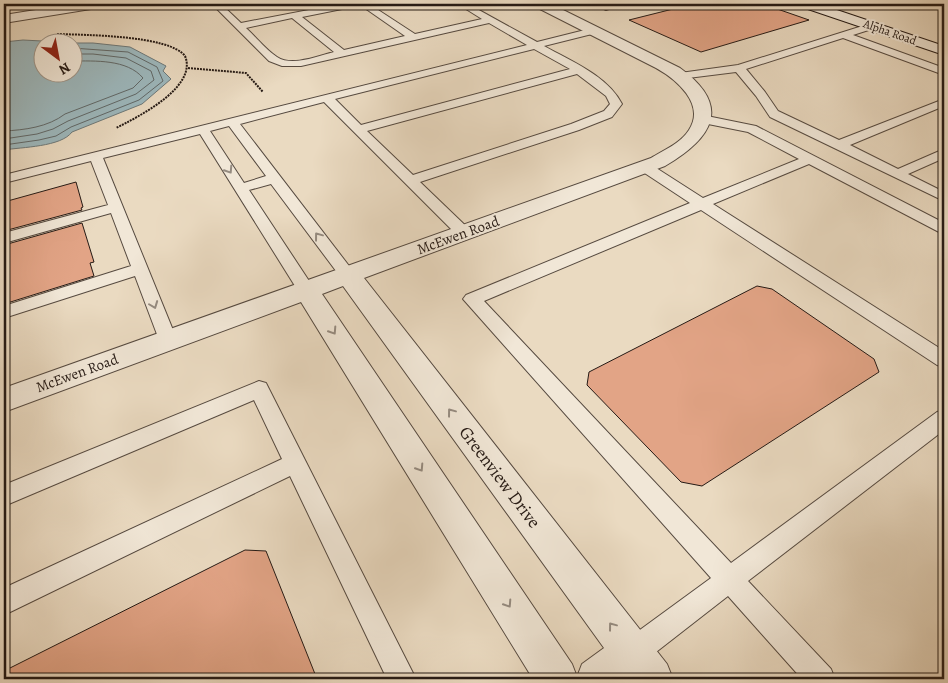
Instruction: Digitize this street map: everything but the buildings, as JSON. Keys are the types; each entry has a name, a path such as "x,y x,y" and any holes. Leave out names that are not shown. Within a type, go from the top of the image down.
{"street":[{"path":"4,19 97,4"},
{"path":"541,4 680,76 697,97 702,109 702,120"},
{"name":"Alpha Road","path":"807,4 944,51"},
{"name":"Alpha Road","path":"836,4 944,40"},
{"name":"McEwen Road","path":"4,400 658,162 688,143 699,128 702,120"},
{"name":"Greenview Drive","path":"348,275 642,666"},
{"path":"306,290 556,679"},
{"path":"598,679 642,666"}],"lane":[{"path":"219,4 273,59 282,63 301,62 491,20"},
{"path":"239,26 352,4"},
{"path":"363,4 413,37"},
{"path":"411,180 575,127 608,114 616,104 611,94 579,70 462,4"},
{"path":"598,4 606,7 619,4"},
{"path":"294,15 341,53"},
{"path":"680,76 739,68 872,26"},
{"path":"4,179 594,31"},
{"path":"843,35 944,72"},
{"path":"739,68 761,94 774,114 944,197"},
{"path":"358,129 579,70"},
{"path":"327,98 464,233"},
{"path":"839,145 944,102"},
{"path":"702,120 752,129 944,229"},
{"path":"232,122 348,275"},
{"path":"202,129 306,290"},
{"path":"898,174 944,153"},
{"path":"96,156 168,340"},
{"path":"810,159 472,299 821,679"},
{"path":"645,167 944,360"},
{"path":"241,188 275,178"},
{"path":"4,238 116,207"},
{"path":"4,312 140,269"},
{"path":"4,496 258,389 402,679"},
{"path":"642,666 730,580 944,418"},
{"path":"4,602 295,463"}],"path":[{"path":"82,35 120,38 174,47 183,52 187,58 188,68 174,88 158,103 115,128"},
{"path":"188,68 246,73 264,93"}],"water":[{"path":"32,40 32,82 82,82 82,43 130,47 166,66 163,71 171,79 142,104 72,132 59,141 41,146 4,150 4,42"}]}
